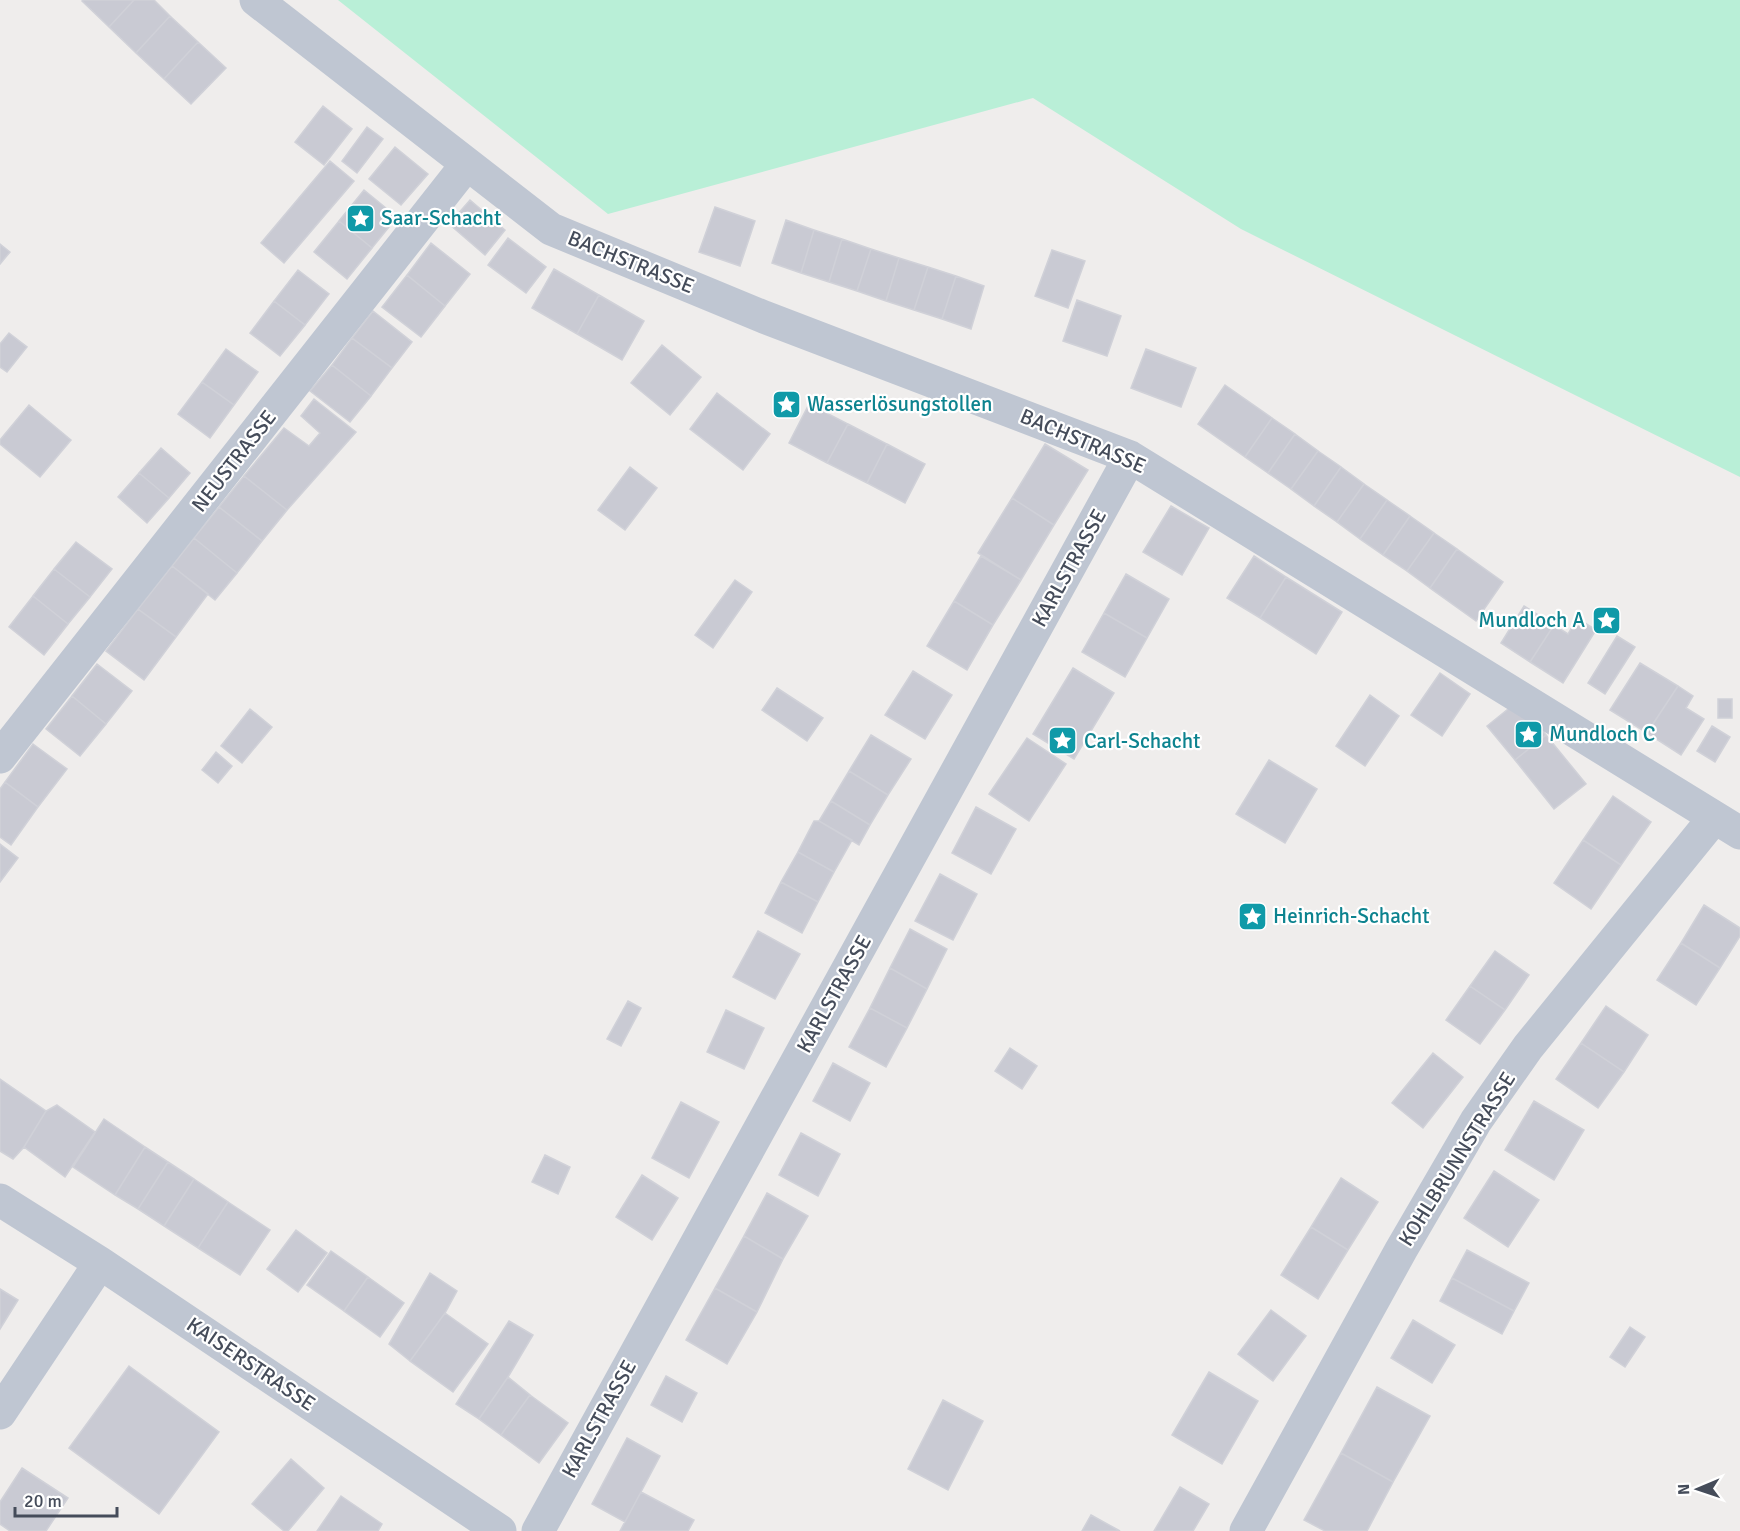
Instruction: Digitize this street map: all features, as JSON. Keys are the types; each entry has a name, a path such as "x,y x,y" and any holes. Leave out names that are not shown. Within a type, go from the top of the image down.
{"street":[{"name":"BACHSTRASSE","path":"256,0 551,229 764,316 1130,456 1727,825"},
{"name":"NEUSTRASSE","path":"0,757 467,164"},
{"name":"KARLSTRASSE","path":"538,1531 1130,456"},
{"name":"KOHLBRUNNSTRASSE","path":"1246,1531 1378,1292 1476,1121 1528,1047 1727,825"},
{"name":"KAISERSTRASSE","path":"0,1200 100,1263 500,1531"},
{"path":"0,1413 100,1263"}],"green space":[{"path":"338,0 1740,0 1740,477 1241,229 1033,98 608,214"}],"building":[{"path":"83,0 134,0 109,27"},
{"path":"134,0 154,0 170,16 136,53 109,27"},
{"path":"170,16 198,42 164,79 136,53"},
{"path":"198,42 226,68 191,104 164,79"},
{"path":"323,106 352,129 324,165 295,142"},
{"path":"367,127 383,139 357,173 342,161"},
{"path":"395,147 428,174 401,205 369,179"},
{"path":"330,161 354,181 284,263 261,243"},
{"path":"364,190 397,217 372,248 339,221"},
{"path":"470,200 505,230 485,255 449,224"},
{"path":"715,207 755,221 740,266 699,252"},
{"path":"786,220 814,230 801,273 772,263"},
{"path":"339,221 372,248 347,279 314,252"},
{"path":"814,230 842,239 829,282 801,273"},
{"path":"508,238 546,267 526,293 488,265"},
{"path":"842,239 871,249 857,291 829,282"},
{"path":"431,243 470,274 445,306 407,275"},
{"path":"0,244 10,252 0,264"},
{"path":"871,249 899,258 886,301 857,291"},
{"path":"1052,250 1085,261 1068,308 1035,296"},
{"path":"899,258 928,267 914,310 886,301"},
{"path":"928,267 956,276 942,319 914,310"},
{"path":"554,269 599,295 577,334 532,308"},
{"path":"298,270 329,294 305,325 274,301"},
{"path":"407,275 445,306 421,337 382,307"},
{"path":"956,276 984,286 971,329 942,319"},
{"path":"599,295 644,321 622,360 577,334"},
{"path":"1077,300 1121,316 1107,356 1063,341"},
{"path":"274,301 305,325 280,356 250,333"},
{"path":"373,311 412,342 392,368 352,338"},
{"path":"9,333 27,347 7,372 0,367 0,344"},
{"path":"352,338 392,368 371,396 332,365"},
{"path":"662,345 701,377 670,415 631,383"},
{"path":"226,349 258,372 234,405 202,382"},
{"path":"1146,349 1196,368 1181,407 1131,388"},
{"path":"332,365 371,396 350,422 310,391"},
{"path":"202,382 234,405 210,438 178,414"},
{"path":"1225,385 1272,418 1245,457 1198,424"},
{"path":"717,393 770,434 743,470 690,429"},
{"path":"314,399 356,432 287,510 244,476 284,428 309,446 320,433 301,416"},
{"path":"809,404 848,424 827,463 789,443"},
{"path":"29,405 71,440 40,477 0,444 0,440"},
{"path":"1272,418 1295,434 1268,473 1245,457"},
{"path":"848,424 887,444 867,483 827,463"},
{"path":"1295,434 1318,451 1291,489 1268,473"},
{"path":"887,444 925,464 905,503 867,483"},
{"path":"1045,444 1088,470 1054,525 1012,498"},
{"path":"161,448 190,473 169,498 139,473"},
{"path":"1318,451 1341,467 1314,506 1291,489"},
{"path":"630,467 657,488 625,530 598,510"},
{"path":"1341,467 1364,484 1337,522 1314,506"},
{"path":"139,473 169,498 147,523 118,497"},
{"path":"244,476 287,510 262,541 219,507"},
{"path":"1364,484 1387,500 1360,539 1337,522"},
{"path":"1012,498 1054,525 1021,580 978,553"},
{"path":"1387,500 1410,516 1383,555 1360,539"},
{"path":"1171,506 1209,528 1182,575 1143,552"},
{"path":"219,507 262,541 237,573 194,538"},
{"path":"1410,516 1434,533 1407,571 1383,555"},
{"path":"1434,533 1457,549 1430,588 1407,571"},
{"path":"194,538 237,573 215,600 172,566"},
{"path":"76,542 112,569 90,597 54,569"},
{"path":"1457,549 1503,582 1476,621 1430,588"},
{"path":"981,556 1021,580 993,625 954,601"},
{"path":"1254,556 1286,577 1260,618 1227,598"},
{"path":"172,566 208,594 176,637 138,609"},
{"path":"54,569 90,597 68,624 33,596"},
{"path":"1126,574 1169,599 1147,638 1104,613"},
{"path":"1286,577 1342,612 1316,654 1260,618"},
{"path":"735,580 752,592 713,648 695,635"},
{"path":"33,596 68,624 44,655 9,627"},
{"path":"954,601 993,625 967,670 927,646"},
{"path":"1524,606 1554,625 1530,662 1501,643"},
{"path":"138,609 176,637 144,680 106,651"},
{"path":"1104,613 1147,638 1125,677 1082,652"},
{"path":"1577,618 1596,630 1563,683 1530,662 1554,625 1568,634"},
{"path":"1617,636 1635,647 1605,694 1588,683"},
{"path":"1640,663 1678,686 1647,733 1610,710"},
{"path":"97,664 132,691 106,724 72,696"},
{"path":"1073,668 1114,693 1074,759 1033,734"},
{"path":"913,671 952,695 925,739 885,715"},
{"path":"1440,673 1470,694 1442,736 1411,715"},
{"path":"1678,686 1693,696 1686,708 1704,719 1681,755 1647,733"},
{"path":"777,688 823,718 807,741 762,710"},
{"path":"1370,695 1399,716 1365,766 1336,746"},
{"path":"72,696 106,724 80,756 46,729"},
{"path":"1718,699 1732,699 1732,718 1718,718"},
{"path":"1518,701 1546,735 1515,760 1487,726"},
{"path":"250,709 272,727 242,763 221,746"},
{"path":"1712,726 1730,737 1715,762 1697,751"},
{"path":"871,735 911,759 888,795 849,771"},
{"path":"1546,735 1586,784 1554,809 1515,760"},
{"path":"1027,738 1066,764 1029,821 989,794"},
{"path":"33,744 67,769 38,807 5,782"},
{"path":"216,752 232,766 218,783 202,770"},
{"path":"1269,760 1317,789 1285,843 1236,814"},
{"path":"849,771 888,795 870,825 831,801"},
{"path":"5,782 38,807 11,845 0,837 0,789"},
{"path":"1613,796 1651,822 1621,865 1583,840"},
{"path":"831,801 870,825 859,845 819,821"},
{"path":"976,807 1016,829 991,874 952,853"},
{"path":"814,821 819,821 852,840 834,872 798,852"},
{"path":"1583,840 1621,865 1591,909 1554,883"},
{"path":"0,844 18,858 0,882"},
{"path":"798,852 834,872 818,902 781,882"},
{"path":"940,874 977,894 953,940 915,921"},
{"path":"781,882 818,902 802,933 765,913"},
{"path":"1704,905 1740,928 1740,936 1720,968 1681,943"},
{"path":"910,929 947,949 927,989 890,968"},
{"path":"758,931 800,954 775,999 733,977"},
{"path":"1681,943 1720,968 1696,1005 1657,980"},
{"path":"1495,951 1529,975 1505,1010 1470,986"},
{"path":"890,968 927,989 907,1028 870,1008"},
{"path":"1470,986 1505,1010 1480,1044 1446,1020"},
{"path":"628,1001 641,1008 621,1046 607,1039"},
{"path":"1606,1006 1648,1035 1624,1072 1581,1043"},
{"path":"870,1008 907,1028 886,1067 849,1047"},
{"path":"726,1010 764,1028 744,1069 707,1052"},
{"path":"1581,1043 1624,1072 1598,1108 1556,1079"},
{"path":"1010,1048 1037,1066 1022,1089 995,1071"},
{"path":"1433,1053 1463,1077 1423,1128 1392,1103"},
{"path":"833,1063 870,1083 850,1121 813,1101"},
{"path":"0,1079 46,1111 24,1147 13,1159 0,1151"},
{"path":"1534,1101 1584,1130 1554,1180 1505,1150"},
{"path":"681,1102 719,1122 689,1178 652,1158"},
{"path":"57,1105 95,1132 65,1177 24,1147 46,1111"},
{"path":"104,1119 145,1147 115,1195 73,1167"},
{"path":"801,1133 840,1154 818,1196 779,1175"},
{"path":"145,1147 168,1162 138,1209 115,1195"},
{"path":"545,1155 570,1167 558,1194 532,1182"},
{"path":"168,1162 194,1179 164,1226 138,1209"},
{"path":"1494,1171 1539,1200 1508,1247 1464,1218"},
{"path":"642,1175 678,1198 652,1240 616,1217"},
{"path":"1341,1178 1378,1202 1348,1250 1311,1227"},
{"path":"194,1179 228,1202 198,1248 164,1226"},
{"path":"767,1193 808,1216 783,1259 744,1236"},
{"path":"228,1202 270,1230 240,1275 198,1248"},
{"path":"1311,1227 1348,1250 1318,1299 1281,1275"},
{"path":"296,1230 327,1253 298,1292 267,1269"},
{"path":"744,1236 783,1259 757,1312 715,1288"},
{"path":"1467,1250 1529,1283 1514,1311 1452,1278"},
{"path":"331,1251 368,1277 344,1311 307,1285"},
{"path":"430,1273 457,1291 445,1313 410,1361 389,1344"},
{"path":"368,1277 404,1303 380,1337 344,1311"},
{"path":"1452,1278 1514,1311 1502,1334 1440,1301"},
{"path":"715,1288 757,1312 727,1364 686,1340"},
{"path":"0,1289 18,1300 0,1329"},
{"path":"1271,1310 1306,1336 1273,1381 1238,1354"},
{"path":"445,1313 488,1344 453,1392 410,1361"},
{"path":"1413,1320 1455,1345 1432,1383 1391,1358"},
{"path":"509,1321 533,1335 479,1419 456,1404"},
{"path":"1630,1327 1645,1337 1625,1367 1610,1357"},
{"path":"129,1366 219,1432 159,1514 69,1448"},
{"path":"1209,1372 1258,1401 1222,1464 1172,1435"},
{"path":"666,1376 697,1393 682,1422 651,1405"},
{"path":"508,1377 530,1395 501,1435 479,1419"},
{"path":"1377,1387 1430,1416 1393,1482 1341,1453"},
{"path":"530,1395 568,1423 539,1463 501,1435"},
{"path":"943,1400 983,1421 948,1490 908,1469"},
{"path":"627,1438 660,1456 625,1522 592,1504"},
{"path":"1341,1453 1393,1482 1367,1531 1325,1531 1304,1520"},
{"path":"291,1459 324,1488 288,1531 284,1531 252,1504"},
{"path":"22,1468 68,1498 46,1531 10,1531 0,1524 0,1502"},
{"path":"1180,1487 1209,1504 1193,1531 1154,1531"},
{"path":"641,1492 694,1520 688,1531 620,1531"},
{"path":"341,1496 382,1524 378,1531 317,1531"},
{"path":"1091,1515 1120,1531 1082,1531"}],"place":[{"name":"Saar-Schacht","path":"360,218"},
{"name":"Wasserlösungstollen","path":"786,404"},
{"name":"Mundloch A","path":"1606,620"},
{"name":"Mundloch C","path":"1528,734"},
{"name":"Carl-Schacht","path":"1063,741"},
{"name":"Heinrich-Schacht","path":"1252,916"}]}
